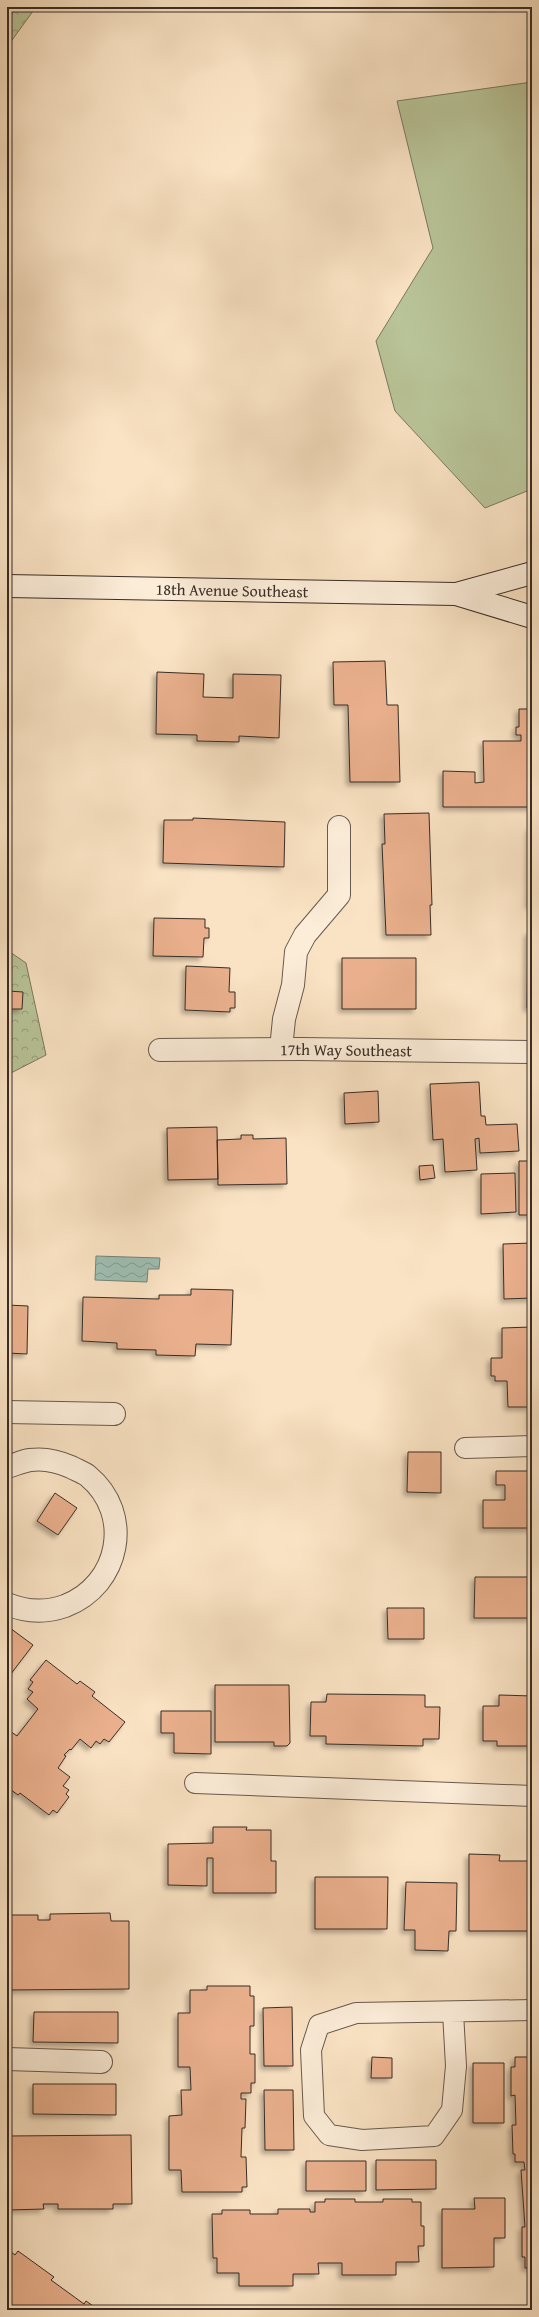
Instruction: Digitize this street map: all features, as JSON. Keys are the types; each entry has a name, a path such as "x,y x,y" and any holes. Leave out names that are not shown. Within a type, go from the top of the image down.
{"street":[{"name":"18th Avenue Southeast","path":"456,594 532,573"},
{"name":"18th Avenue Southeast","path":"7,586 456,594 532,617"},
{"path":"281,1049 284,1019 293,985 296,952 305,935 338,895 339,827"},
{"name":"17th Way Southeast","path":"160,1050 281,1049 532,1052"},
{"path":"7,1412 114,1414"},
{"path":"7,1468 31,1460 60,1462 87,1475 107,1498 116,1525 114,1554 101,1581 80,1600 52,1611 22,1610 7,1604"},
{"path":"7,2059 101,2062"}],"lane":[{"path":"464,1448 532,1446"},
{"path":"195,1783 532,1796"},
{"path":"453,2012 456,2066 452,2110 434,2136 362,2140 329,2136 314,2116 311,2050 319,2025 356,2013 532,2010"}],"green space":[{"path":"7,7 36,7 7,47"},
{"path":"532,82 532,489 485,508 395,411 376,341 433,248 397,101"},
{"path":"7,950 26,963 46,1055 7,1075"}],"water":[{"path":"96,1256 160,1258 159,1269 148,1269 147,1282 95,1280"}],"building":[{"path":"385,661 387,705 398,705 400,782 350,782 348,705 334,705 333,662"},
{"path":"157,672 204,674 203,697 233,698 233,674 281,675 279,738 239,736 239,742 197,741 197,735 156,734"},
{"path":"519,709 532,709 532,807 443,807 443,771 475,772 475,783 484,782 483,741 521,741 521,735 516,735 516,727 519,727"},
{"path":"429,813 432,905 430,905 431,935 386,935 382,844 385,844 384,814"},
{"path":"193,818 285,822 284,867 163,863 164,820 193,820"},
{"path":"530,828 532,828 532,905 529,905"},
{"path":"154,918 205,919 205,928 209,928 209,938 204,938 203,957 153,956"},
{"path":"528,932 532,932 532,1008 527,1008"},
{"path":"342,958 416,958 416,1009 342,1009"},
{"path":"186,966 230,968 229,992 235,992 235,1008 230,1008 230,1012 185,1010"},
{"path":"8,991 23,992 22,1009 7,1009"},
{"path":"479,1082 481,1116 485,1116 486,1125 517,1124 519,1151 480,1153 479,1138 475,1139 477,1170 445,1172 443,1139 433,1140 430,1084"},
{"path":"378,1091 379,1122 345,1124 344,1093"},
{"path":"217,1127 218,1179 168,1180 167,1128"},
{"path":"241,1135 253,1135 253,1139 286,1138 287,1184 218,1185 217,1140 241,1139"},
{"path":"519,1161 532,1161 532,1215 519,1215"},
{"path":"433,1165 435,1178 420,1180 419,1166"},
{"path":"515,1173 516,1212 481,1214 481,1174"},
{"path":"532,1243 532,1298 504,1299 503,1244"},
{"path":"191,1289 233,1290 231,1345 196,1344 195,1356 156,1355 156,1350 117,1349 117,1343 82,1341 83,1297 159,1299 159,1295 191,1295"},
{"path":"7,1305 28,1306 27,1354 7,1353"},
{"path":"532,1327 531,1428 531,1407 508,1407 507,1381 495,1381 495,1376 491,1376 491,1358 502,1358 502,1328"},
{"path":"408,1452 441,1452 441,1493 407,1492"},
{"path":"496,1471 532,1471 532,1528 483,1528 483,1500 505,1500 505,1485 496,1485"},
{"path":"55,1493 77,1508 58,1535 37,1521"},
{"path":"475,1577 532,1577 532,1618 474,1618"},
{"path":"387,1608 424,1608 424,1639 388,1639"},
{"path":"10,1628 33,1645 7,1679 7,1632"},
{"path":"46,1660 77,1684 80,1681 95,1692 92,1696 125,1722 109,1742 104,1739 100,1744 96,1741 91,1748 80,1739 71,1750 70,1749 64,1755 66,1756 58,1768 70,1777 63,1786 69,1790 66,1794 69,1797 57,1813 53,1810 49,1815 20,1793 18,1795 7,1787 7,1729 17,1736 38,1709 27,1699 33,1692 28,1689 33,1682 30,1680"},
{"path":"215,1685 289,1685 290,1743 287,1746 274,1746 274,1742 215,1742"},
{"path":"327,1694 425,1695 425,1707 440,1707 439,1739 423,1739 423,1746 326,1744 326,1736 310,1736 311,1702 326,1702"},
{"path":"499,1695 532,1696 532,1746 497,1746 497,1741 483,1741 483,1706 499,1706"},
{"path":"161,1711 211,1711 211,1754 174,1753 174,1733 161,1733"},
{"path":"213,1827 247,1827 246,1830 271,1830 271,1861 276,1861 276,1893 213,1893 213,1858 207,1858 207,1886 168,1885 168,1844 213,1843"},
{"path":"469,1854 500,1855 499,1861 532,1861 532,1931 469,1931"},
{"path":"315,1877 388,1877 387,1929 315,1929"},
{"path":"406,1882 457,1883 456,1931 449,1931 448,1951 415,1950 415,1930 404,1930"},
{"path":"110,1913 111,1921 129,1921 129,1989 7,1990 7,1915 38,1915 38,1920 50,1920 50,1914"},
{"path":"207,1986 250,1986 250,1996 254,1996 254,2026 250,2026 250,2054 255,2054 255,2083 251,2083 251,2093 241,2093 241,2099 246,2099 245,2128 242,2128 241,2157 246,2157 247,2187 242,2187 242,2192 182,2192 181,2170 169,2170 169,2116 182,2115 181,2090 191,2090 190,2067 178,2067 178,2013 190,2013 190,1990 207,1990"},
{"path":"292,2007 293,2066 264,2066 263,2008"},
{"path":"34,2012 118,2012 118,2043 33,2042"},
{"path":"372,2057 392,2058 392,2078 371,2078"},
{"path":"515,2057 532,2057 532,2268 525,2268 525,2257 522,2257 522,2227 525,2227 521,2170 525,2170 524,2162 515,2162 515,2154 513,2154 512,2125 516,2125 515,2095 511,2096 511,2067 515,2067"},
{"path":"473,2063 504,2063 504,2123 473,2123"},
{"path":"33,2084 116,2084 116,2115 33,2114"},
{"path":"264,2090 293,2090 294,2150 265,2150"},
{"path":"131,2135 132,2204 113,2204 113,2209 58,2209 58,2204 43,2204 44,2209 7,2210 7,2136"},
{"path":"376,2160 436,2160 436,2189 376,2190"},
{"path":"306,2161 366,2161 366,2191 306,2191"},
{"path":"474,2198 505,2198 505,2238 494,2238 494,2267 442,2268 442,2209 475,2209"},
{"path":"325,2199 355,2199 355,2202 383,2202 383,2199 412,2199 412,2202 421,2202 421,2226 424,2226 424,2246 418,2246 419,2262 396,2262 396,2275 342,2275 342,2263 318,2263 319,2274 293,2274 293,2286 239,2286 239,2273 217,2273 217,2258 213,2258 212,2214 222,2214 222,2210 250,2210 250,2214 278,2214 278,2209 310,2209 310,2212 315,2212 315,2202 325,2202"},
{"path":"7,2249 15,2255 18,2251 54,2277 51,2280 84,2304 86,2301 99,2310 7,2310"}]}
